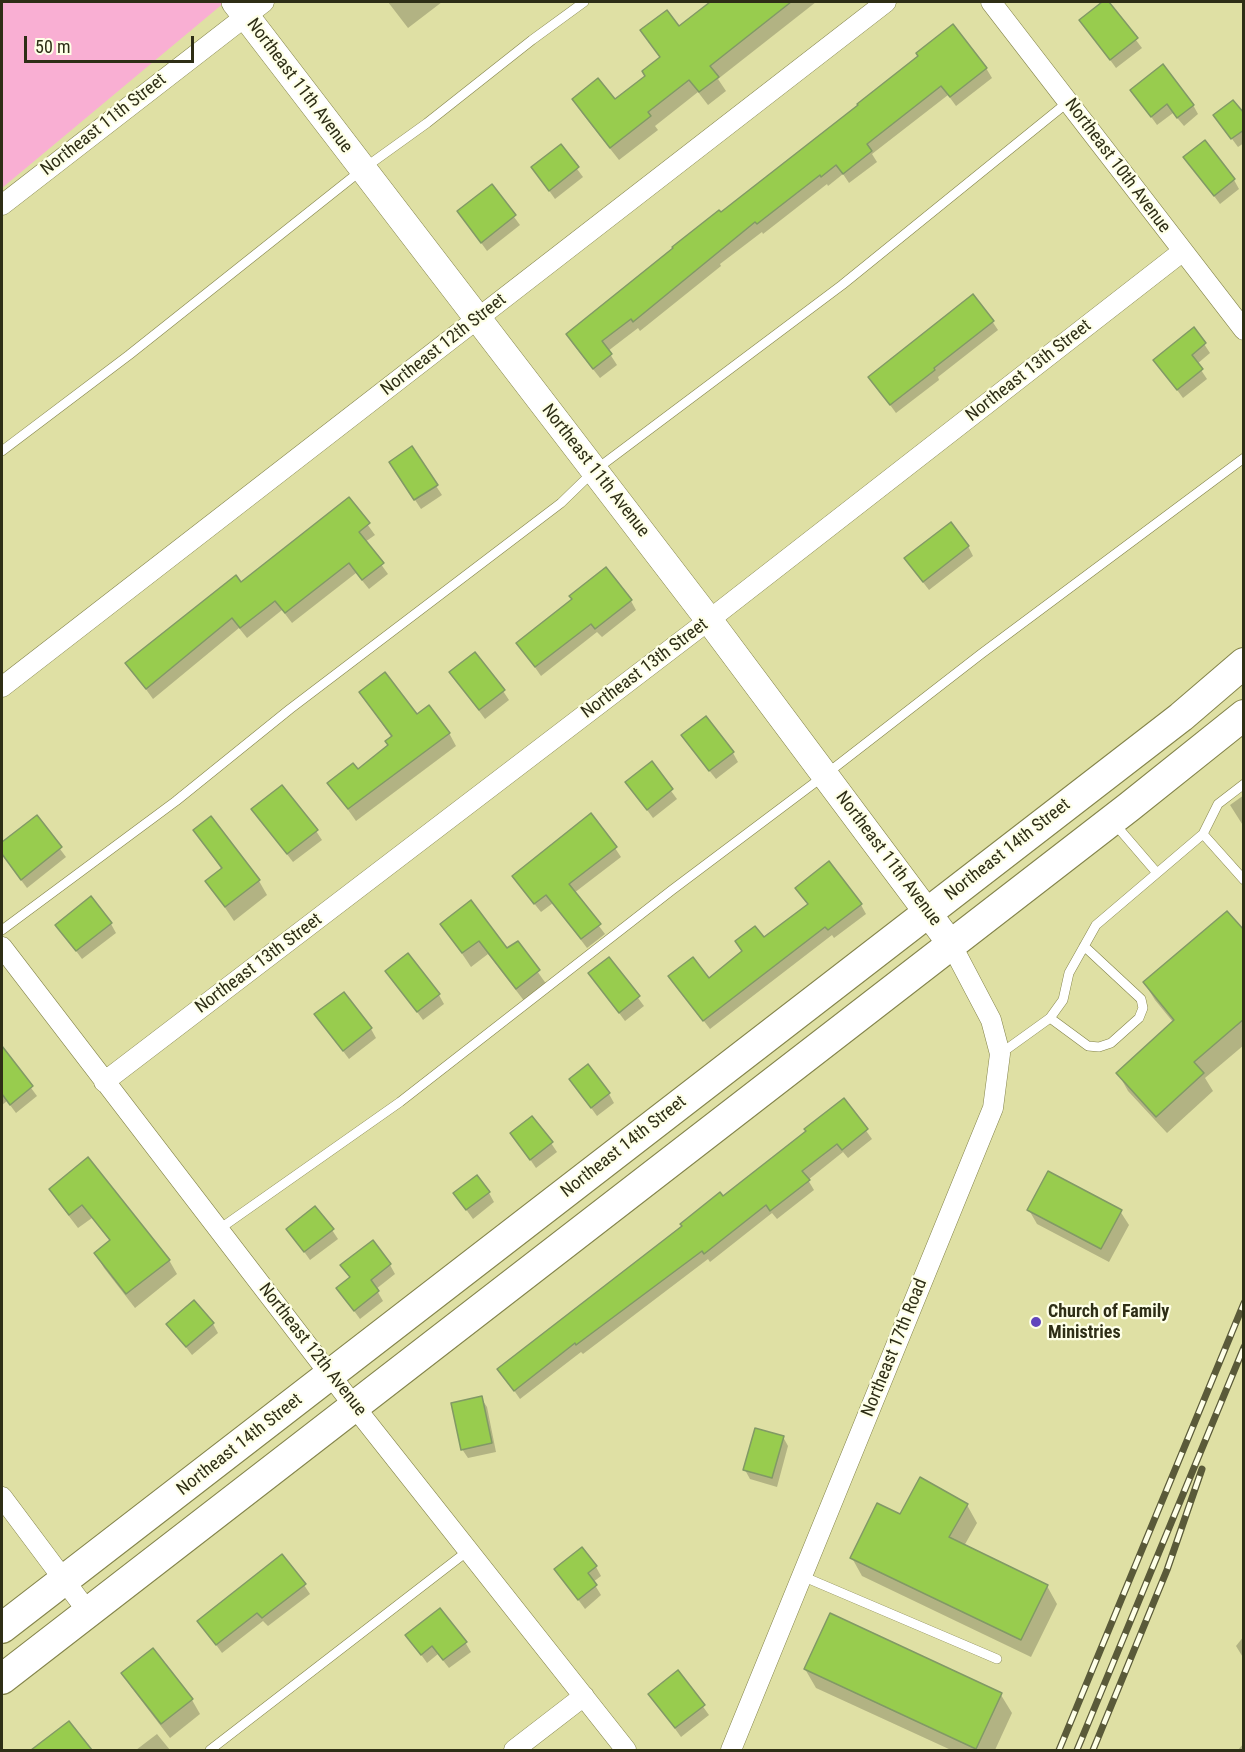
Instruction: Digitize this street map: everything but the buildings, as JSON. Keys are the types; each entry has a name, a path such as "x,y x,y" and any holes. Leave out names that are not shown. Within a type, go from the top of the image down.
{"main road":[{"name":"Northeast 14th Street","path":"2,1628 928,913 1171,724 1244,663"},
{"path":"2,1679 1244,715"}],"street":[{"name":"Northeast 12th Street","path":"2,687 886,2"},
{"name":"Northeast 10th Avenue","path":"991,2 1244,330"},
{"name":"Northeast 11th Avenue","path":"248,6 363,169 710,620 951,944"},
{"name":"Northeast 11th Street","path":"2,205 248,6"},
{"name":"Northeast 13th Street","path":"104,1082 710,620 1183,251"},
{"name":"Northeast 17th Road","path":"731,1750 993,1108 1000,1054 991,1020 951,944"},
{"name":"Northeast 12th Avenue","path":"2,947 354,1406 626,1750"},
{"path":"2,1497 88,1612"},
{"path":"514,1750 584,1696"}],"lane":[{"path":"2,452 129,355 363,169 427,123 584,2"},
{"path":"2,930 167,808 309,695 561,503 594,471 842,285 1068,102"},
{"path":"219,1230 400,1102 981,654 1244,458"},
{"path":"1000,1054 1050,1018 1063,1000 1069,973 1096,925 1203,834 1218,804 1244,784"},
{"path":"1111,820 1157,873"},
{"path":"1203,834 1244,880"},
{"path":"1050,1018 1088,1046 1099,1047 1111,1043 1139,1018 1143,1008 1141,999 1084,946"},
{"path":"210,1750 469,1551"},
{"path":"802,1576 997,1659"}],"shaded area":[{"path":"2,2 225,2 2,188"}],"railway":[{"path":"1059,1750 1244,1303"},
{"path":"1077,1750 1244,1347"},
{"path":"1093,1750 1167,1570 1202,1469"}],"place":[{"name":"Church of Family Ministries","path":"1036,1322"}]}
